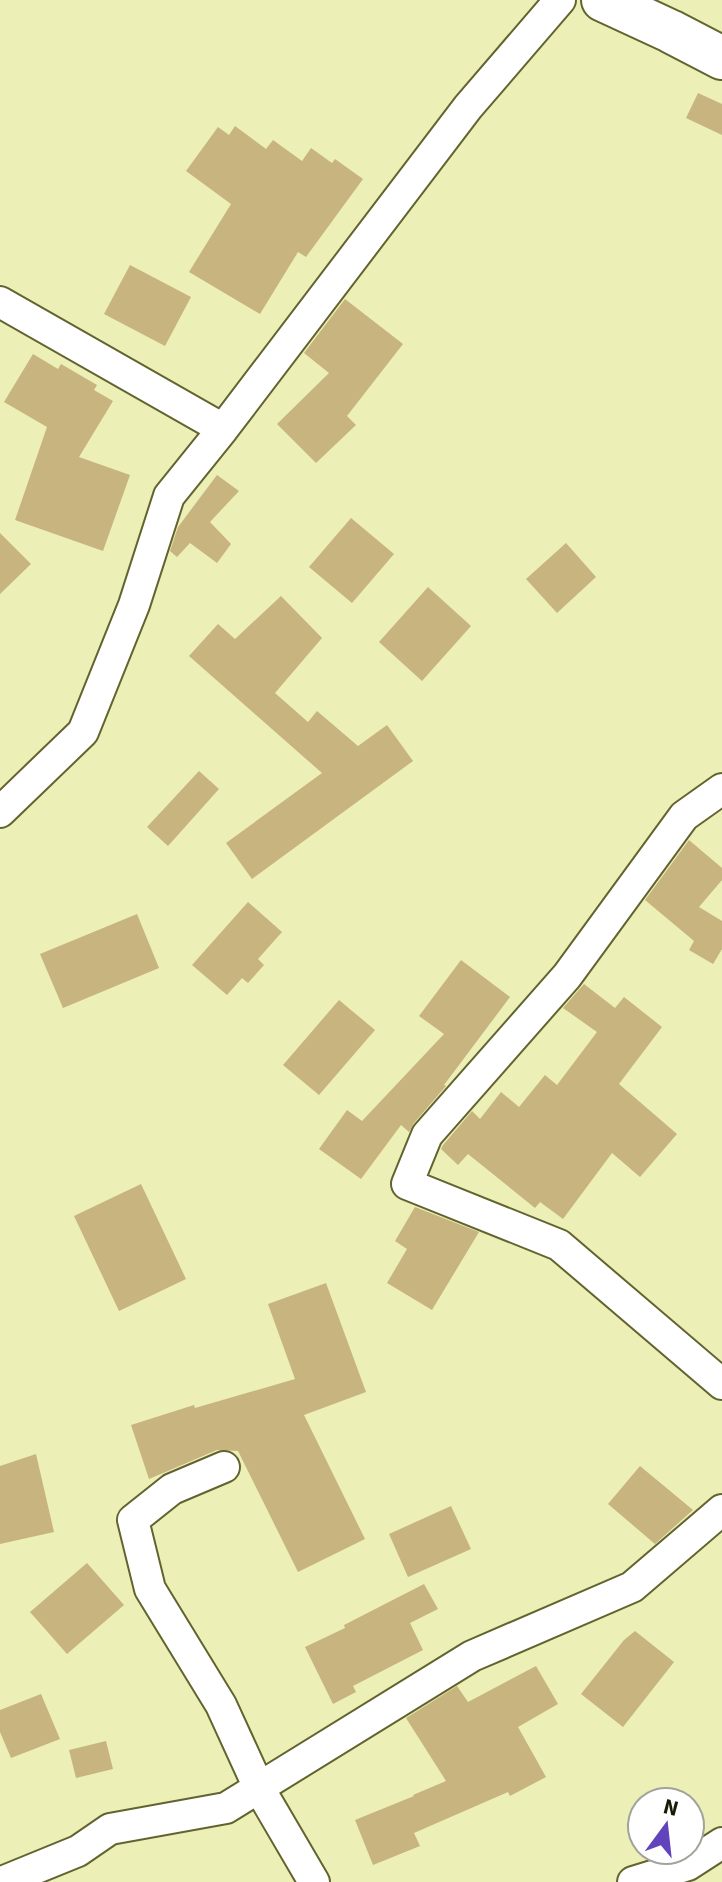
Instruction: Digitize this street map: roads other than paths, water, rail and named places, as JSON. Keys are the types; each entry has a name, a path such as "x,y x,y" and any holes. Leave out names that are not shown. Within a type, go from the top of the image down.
{"street":[{"path":"0,812 83,732 134,605 169,496 468,107 560,0"},
{"path":"603,0 722,58"},
{"path":"0,302 223,429"},
{"path":"722,789 684,816 567,976 427,1135 407,1184 559,1245 722,1384"},
{"path":"224,1467 172,1489 133,1520 150,1589 221,1705 259,1788 314,1882"},
{"path":"2,1882 78,1851 110,1829 226,1808 472,1656 632,1587 722,1510"},
{"path":"633,1882 688,1865 722,1843"}]}
